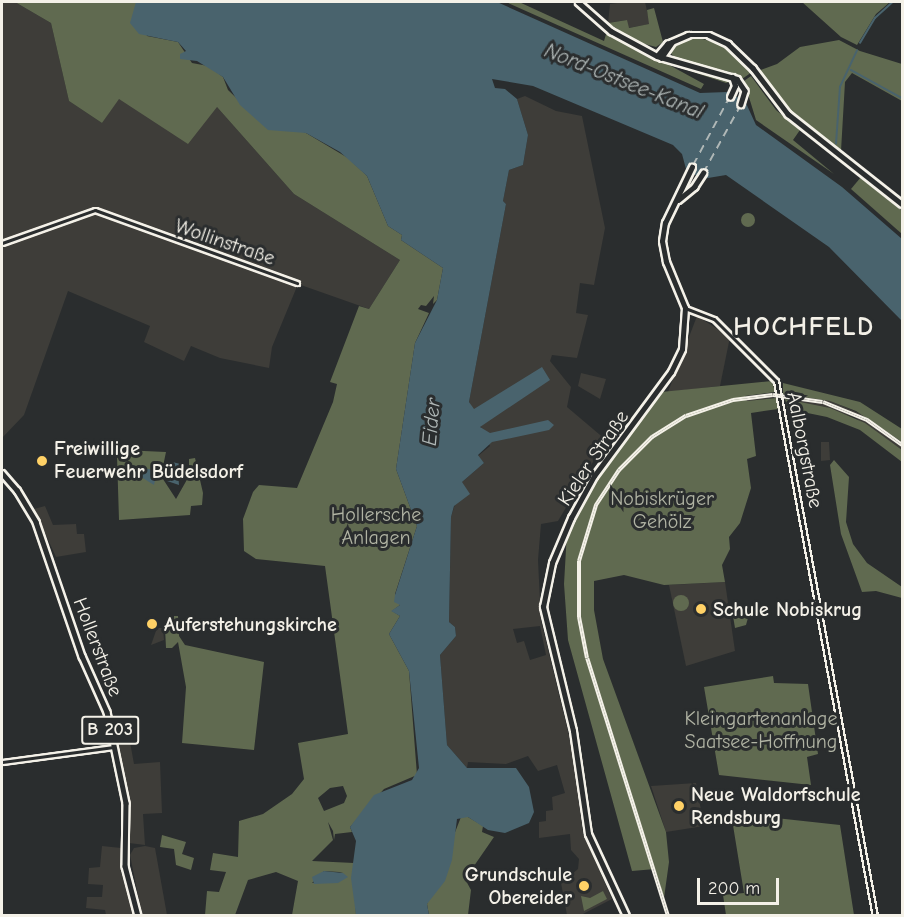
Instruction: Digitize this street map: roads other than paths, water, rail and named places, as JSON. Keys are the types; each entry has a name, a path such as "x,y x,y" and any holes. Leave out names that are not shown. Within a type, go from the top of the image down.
{"main road":[{"path":"578,2 611,31 659,57 672,63 730,75 744,87 742,102"},
{"path":"659,57 674,40 698,34 728,44 753,68 788,114 903,204"},
{"path":"659,57 674,40"},
{"path":"667,49 672,63"},
{"path":"730,75 735,82 731,95"},
{"name":"Kieler Straße","path":"626,915 588,834 573,731 543,607 552,563 570,518 602,463 642,411 680,355 685,308 662,247 663,228 690,170"},
{"name":"Kieler Straße","path":"678,200 699,180 703,173"},
{"name":"Hollerstraße","path":"2,473 20,493 36,522 82,656 107,712 126,803 125,866 138,915"}],"street":[{"name":"Wollinstraße","path":"2,243 87,211 105,212 143,228 297,283"},
{"name":"Aalborgstraße","path":"685,308 714,320 776,381 875,915"},
{"path":"2,762 114,747"}],"water":[{"path":"136,2 497,2 700,93 727,92 745,101 756,125 842,187 902,239 902,321 829,247 726,175 702,179 686,169 682,154 673,145 533,86 492,79 495,88 505,89 517,99 528,135 523,165 509,170 503,201 506,204 469,402 474,409 542,367 550,380 480,427 490,433 548,420 554,425 549,430 492,442 478,455 484,463 462,482 470,494 454,506 451,517 449,622 455,627 456,636 440,655 447,745 467,768 516,768 529,787 534,812 529,823 505,833 488,830 468,817 457,819 452,860 445,881 427,904 429,915 356,915 351,878 356,841 350,827 374,795 412,780 419,768 409,671 389,634 400,616 391,611 400,605 394,602 395,595 417,526 396,469 415,343 437,300 443,268 401,240 402,235 388,226 367,176 340,152 306,133 268,130 240,105 223,77 197,61 180,59 180,54 186,51 178,42 139,34 130,23"},
{"path":"172,462 185,465 185,472 178,472 179,485 167,481"},
{"path":"131,465 157,471 154,485 130,470"},
{"path":"324,871 343,873 348,877 338,883 314,884 312,877"}],"waterway":[{"path":"860,43 875,18 893,2"},
{"path":"836,144 840,87 857,51"},
{"path":"851,70 902,98"}],"railway":[{"path":"668,916 587,658 579,617 579,561 596,505 619,470 652,437 686,416 733,400 773,395 823,402 867,420 902,445"}],"place":[{"name":"Freiwillige Feuerwehr Büdelsdorf","path":"42,461"},
{"name":"Schule Nobiskrug","path":"701,609"},
{"name":"Auferstehungskirche","path":"152,624"},
{"name":"Neue Waldorfschule Rendsburg","path":"679,806"},
{"name":"Grundschule Obereider","path":"584,886"}],"district":[{"name":"HOCHFELD","path":"804,328"}],"water label":[{"name":"Nord-Ostsee-Kanal","path":"624,81"},
{"name":"Eider","path":"431,422"}],"park label":[{"name":"Nobiskrüger Gehölz","path":"662,510"},
{"name":"Hollersche Anlagen","path":"376,526"},
{"name":"Kleingartenanlage Saatsee-Hoffnung","path":"761,730"}]}
